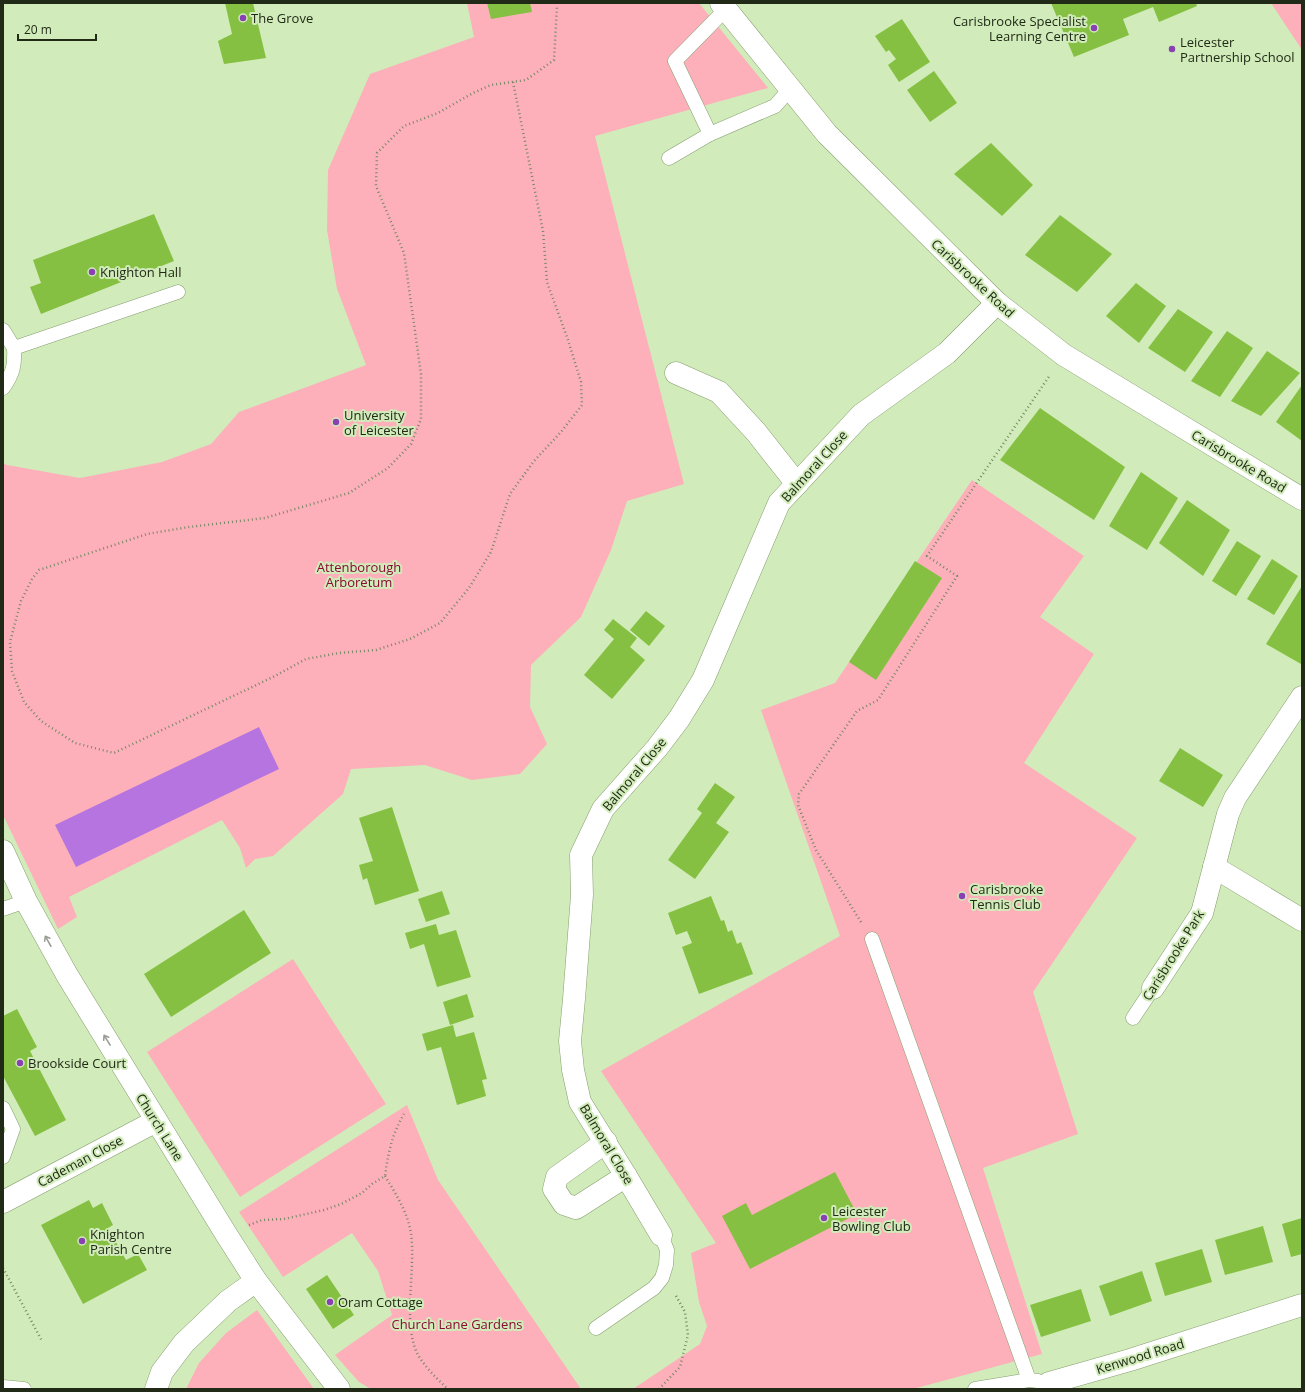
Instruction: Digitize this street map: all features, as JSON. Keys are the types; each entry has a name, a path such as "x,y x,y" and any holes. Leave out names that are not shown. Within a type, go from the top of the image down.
{"street":[{"name":"Carisbrooke Road","path":"723,6 826,134 997,303 1064,355 1302,499"},
{"name":"Balmoral Close","path":"661,1235 606,1142 580,1102 573,1070 570,1041 582,895 581,855 603,809 634,776 657,748 679,719 703,680 779,503 860,415 947,353 997,303"},
{"path":"676,373 719,392 756,432 797,484"},
{"name":"Carisbrooke Park","path":"1153,988 1202,914 1228,814 1235,798 1302,697"},
{"name":"Church Lane","path":"3,851 26,901 67,975 156,1122 256,1280 339,1389"},
{"path":"1214,867 1302,920"},
{"name":"Cademan Close","path":"3,1202 156,1122"},
{"path":"606,1142 557,1177 554,1189 564,1204 576,1208 626,1176"},
{"path":"156,1389 162,1372 184,1343 228,1301 256,1280"},
{"name":"Kenwood Road","path":"1039,1381 1130,1360 1302,1305"}],"lane":[{"path":"710,134 675,61 723,6"},
{"path":"669,158 710,134 775,106 790,89"},
{"path":"14,348 178,292"},
{"path":"3,330 14,348 15,364 8,381 3,388"},
{"path":"3,909 26,901"},
{"path":"872,939 1039,1381"},
{"name":"Carisbrooke Park","path":"1133,1018 1153,988"},
{"path":"3,1108 13,1129 3,1157"},
{"name":"Balmoral Close","path":"661,1235 667,1250 666,1265 662,1278"},
{"path":"596,1328 654,1288 662,1278"},
{"name":"Kenwood Road","path":"975,1389 1039,1381"},
{"path":"3,1386 24,1389"}],"path":[{"path":"513,82 543,231 547,282 568,340 581,382 582,405 561,432 534,460 510,494 491,552 469,588 440,623 410,639 376,650 306,659 273,677 114,753 75,743 40,721 24,702 14,678 12,671 10,642 21,601 32,579 39,570 147,534 189,526 265,518 349,493 388,468 411,444 421,419 421,374 404,253 376,186 377,153 404,126 438,113 473,93 491,85 526,80 554,60 557,6"},
{"path":"872,939 816,850 798,805 799,794 857,711 878,700 957,576 927,556 1064,355"},
{"path":"404,1114 395,1129 387,1156 385,1176 397,1195 406,1214 411,1234 410,1323 413,1339 418,1355 436,1378 448,1389"},
{"path":"226,1234 262,1220 284,1219 324,1210 341,1204 362,1193 372,1184 385,1176"},
{"path":"3,1268 42,1341"},
{"path":"659,1389 680,1367 688,1335 685,1312 674,1292 662,1278"}],"green space":[{"name":"Attenborough Arboretum","path":"467,3 699,3 768,88 595,136 684,484 627,501 611,550 581,617 531,665 530,707 547,744 520,774 472,780 425,765 351,769 343,794 273,856 255,859 246,868 240,848 222,820 69,897 77,917 58,929 3,815 3,463 80,478 162,462 211,444 239,412 366,365 337,289 327,230 328,170 370,74 474,37"},
{"path":"1271,3 1302,3 1302,50"},
{"path":"972,480 1084,556 1040,617 1094,654 1024,763 1137,838 1033,992 1078,1134 983,1168 1042,1354 913,1389 633,1389 700,1344 707,1326 699,1302 691,1253 716,1243 601,1071 840,936 761,710 835,683"},
{"path":"293,959 386,1104 240,1197 147,1052"},
{"name":"Church Lane Gardens","path":"407,1105 438,1180 581,1389 371,1389 359,1382 335,1355 392,1315 378,1271 352,1233 283,1277 239,1212"},
{"path":"257,1310 314,1389 186,1389 199,1363 226,1333"}],"shaded area":[{"path":"259,727 279,769 76,867 55,825"}],"building":[{"name":"The Grove","path":"225,3 253,3 266,58 224,64 218,41 232,34"},
{"path":"487,3 530,3 532,12 491,19"},
{"name":"Carisbrooke Specialist Learning Centre","path":"1051,3 1196,3 1197,6 1159,22 1153,7 1123,19 1129,35 1074,57"},
{"path":"902,19 930,62 899,82 888,65 896,59 889,50 886,52 875,36"},
{"path":"934,71 957,103 930,122 907,90"},
{"path":"991,143 1033,185 1002,216 954,174"},
{"name":"Knighton Hall","path":"154,214 174,261 41,314 30,287 41,283 33,260"},
{"path":"1060,215 1112,254 1077,292 1025,255"},
{"path":"1136,283 1166,306 1139,343 1106,316"},
{"path":"1178,309 1213,332 1185,372 1148,348"},
{"path":"1227,331 1253,348 1220,397 1191,381"},
{"path":"1267,351 1300,373 1261,416 1231,401"},
{"path":"1302,385 1302,441 1276,422"},
{"path":"1040,408 1125,467 1094,520 1000,460"},
{"path":"1141,472 1178,498 1147,550 1109,526"},
{"path":"1187,500 1230,530 1203,576 1159,543"},
{"path":"1237,541 1261,556 1236,596 1212,581"},
{"path":"1272,559 1298,576 1274,615 1247,599"},
{"path":"915,561 942,578 876,680 849,662"},
{"path":"1302,586 1302,662 1301,664 1266,644"},
{"path":"646,611 665,626 649,646 630,630"},
{"path":"613,619 637,638 630,647 645,660 612,699 584,675 614,639 604,630"},
{"path":"1180,748 1223,775 1203,807 1159,781"},
{"path":"715,783 735,797 716,823 729,832 695,879 668,860 702,813 697,809"},
{"path":"392,807 419,891 375,905 367,878 363,880 359,865 373,861 359,818"},
{"path":"442,891 450,914 426,922 418,899"},
{"path":"711,896 721,921 724,920 728,932 732,930 737,944 741,942 753,974 699,994 682,947 692,943 687,931 676,935 668,913"},
{"path":"244,910 271,953 171,1017 144,974"},
{"path":"436,924 439,935 456,930 471,977 437,987 424,944 410,949 405,933"},
{"path":"467,994 474,1017 450,1025 443,1002"},
{"name":"Brookside Court","path":"17,1009 37,1047 30,1051 66,1120 35,1136 3,1076 3,1016"},
{"path":"453,1025 456,1037 474,1032 487,1079 482,1080 486,1096 457,1105 441,1047 427,1051 422,1034"},
{"path":"835,1172 857,1214 750,1269 722,1216 746,1203 752,1215"},
{"name":"Knighton Parish Centre","path":"89,1200 93,1208 102,1203 113,1225 108,1228 126,1260 138,1254 147,1270 83,1304 41,1225"},
{"path":"1302,1218 1302,1254 1291,1257 1282,1224"},
{"path":"1263,1226 1273,1262 1225,1275 1215,1240"},
{"path":"1202,1249 1212,1282 1165,1296 1155,1263"},
{"path":"1142,1271 1152,1301 1110,1316 1099,1286"},
{"name":"Oram Cottage","path":"327,1275 354,1315 333,1329 306,1289"},
{"path":"1081,1289 1091,1321 1041,1337 1030,1305"}],"place":[{"name":"The Grove","path":"243,18"},
{"name":"Carisbrooke Specialist Learning Centre","path":"1094,28"},
{"name":"Leicester Partnership School","path":"1172,49"},
{"name":"Knighton Hall","path":"92,272"},
{"name":"University of Leicester","path":"336,422"},
{"name":"Carisbrooke Tennis Club","path":"962,896"},
{"name":"Brookside Court","path":"20,1063"},
{"name":"Leicester Bowling Club","path":"824,1218"},
{"name":"Knighton Parish Centre","path":"82,1241"},
{"name":"Oram Cottage","path":"330,1302"}]}
